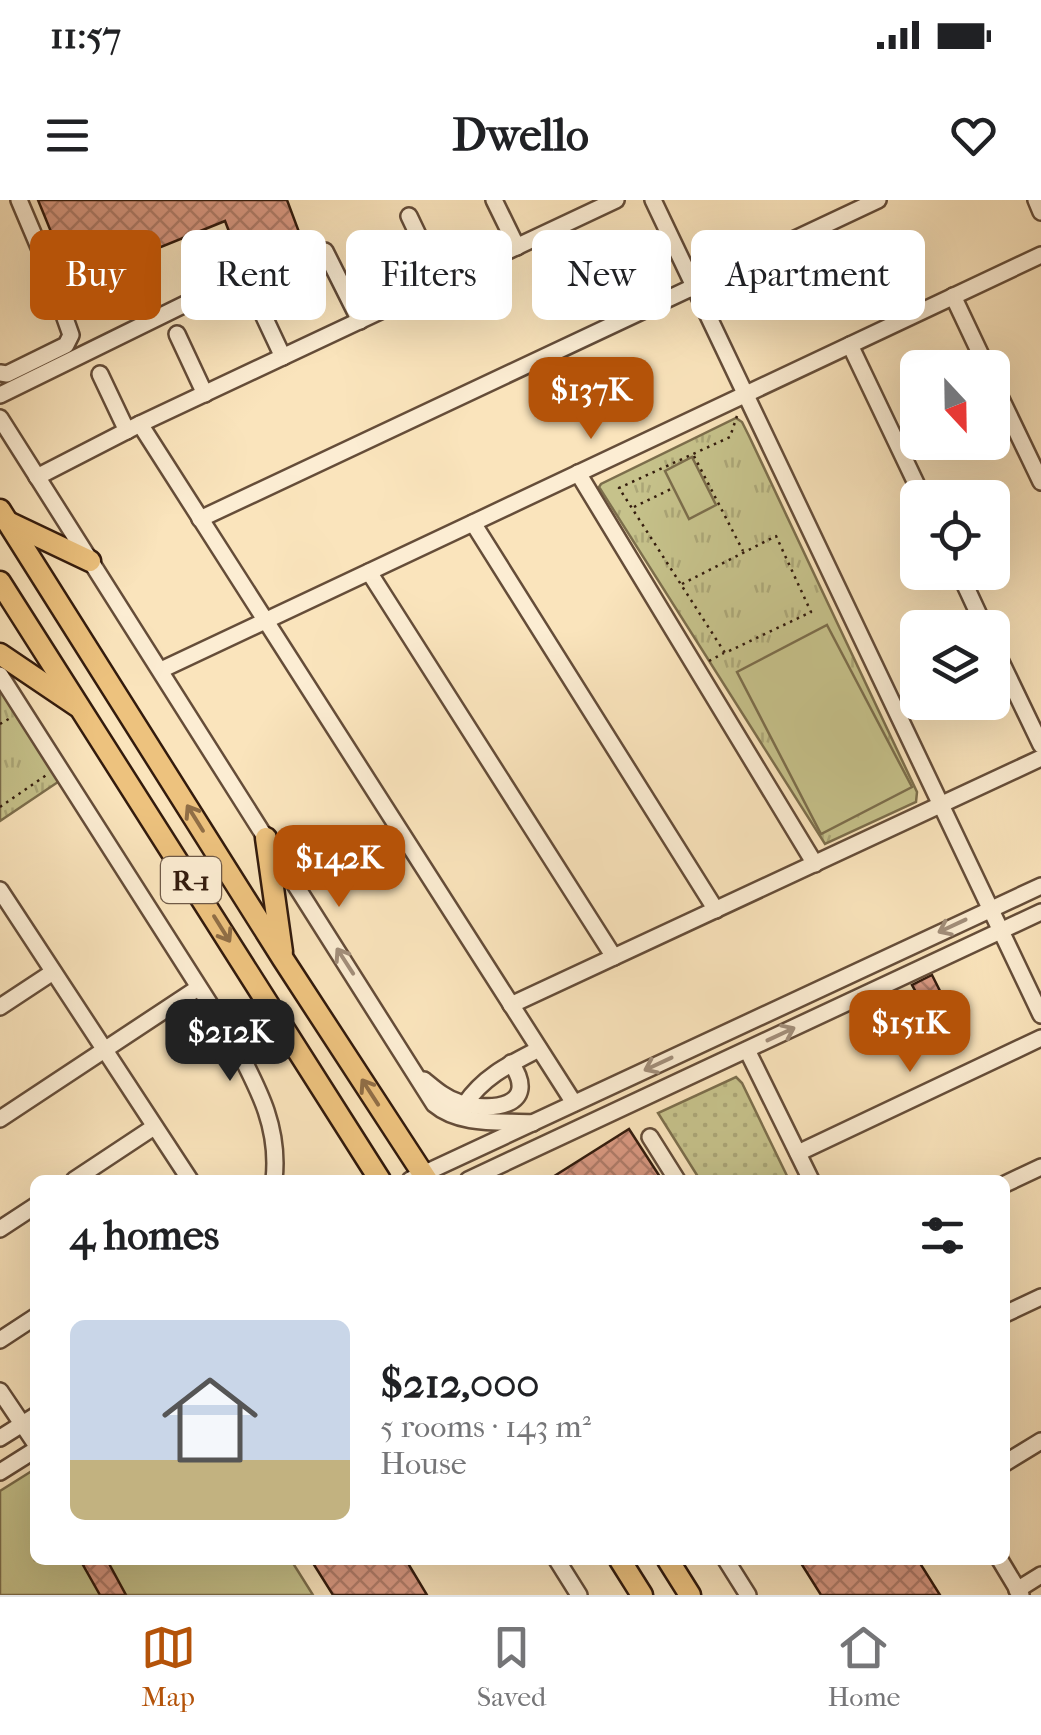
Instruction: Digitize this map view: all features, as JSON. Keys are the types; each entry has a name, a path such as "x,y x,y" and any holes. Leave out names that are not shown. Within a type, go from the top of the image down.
{"main road":[{"path":"4,516 90,560"},
{"name":"R-1","path":"4,516 418,1175"},
{"name":"R-1","path":"0,582 377,1175"},
{"path":"0,654 84,711"},
{"path":"266,838 283,959"},
{"path":"623,1565 642,1595"},
{"path":"671,1565 690,1595"}],"street":[{"path":"0,373 7,374 66,346 72,335 18,200"},
{"path":"494,200 517,247"},
{"path":"512,249 598,204 616,200"},
{"path":"653,200 691,282"},
{"path":"815,230 878,200"},
{"path":"1036,200 1041,212"},
{"path":"408,216 415,230"},
{"path":"38,478 133,428 360,321 326,253"},
{"path":"161,670 1041,255"},
{"path":"200,518 691,289"},
{"path":"953,296 978,350"},
{"path":"0,395 181,306"},
{"path":"266,320 283,357"},
{"path":"709,320 1041,1015"},
{"path":"177,334 205,394"},
{"path":"850,345 914,480"},
{"path":"100,374 133,428 200,518 574,1103"},
{"path":"1010,417 1041,482"},
{"path":"0,418 434,1104 459,1119 529,1123"},
{"path":"578,474 815,864"},
{"path":"473,523 716,910"},
{"path":"369,572 614,957"},
{"path":"0,675 234,1042 263,1098 273,1133 274,1175"},
{"path":"1010,681 1041,746"},
{"path":"512,1005 1041,758"},
{"path":"426,1175 529,1123 1041,886"},
{"path":"2,896 187,1175"},
{"path":"483,1175 1041,912"},
{"path":"0,1007 53,972"},
{"path":"0,1119 198,988"},
{"path":"798,1152 1041,1038"},
{"path":"465,1104 486,1078 540,1049"},
{"path":"747,1050 809,1175"},
{"path":"415,1073 442,1095 465,1104 499,1107 516,1098 522,1086 512,1063"},
{"path":"516,1098 529,1123"},
{"path":"82,1175 154,1127"},
{"path":"650,1137 674,1175"},
{"path":"502,1163 510,1175"},
{"path":"1010,1182 1041,1167"},
{"path":"0,1229 30,1209"},
{"path":"1010,1312 1041,1297"},
{"path":"0,1340 30,1319"},
{"path":"0,1390 29,1420 0,1438"},
{"path":"1010,1460 1041,1441"},
{"path":"0,1472 30,1451"},
{"path":"559,1565 579,1595"},
{"path":"729,1565 748,1595"},
{"path":"1003,1565 1019,1592 1041,1575"}],"path":[{"path":"725,653 619,488 730,437 744,395"},
{"path":"693,454 744,553"},
{"path":"632,508 673,488"},
{"path":"682,584 776,536 811,612 696,668"},
{"path":"0,807 58,767"}],"green space":[{"path":"736,418 749,436 917,792 916,802 825,844 599,487"},
{"path":"692,457 716,505 689,519 665,471"},
{"path":"827,625 912,787 821,834 737,672"},
{"path":"0,687 61,780 0,821"},
{"path":"736,1077 787,1175 697,1175 658,1113"},
{"path":"30,1472 30,1565 294,1565 313,1595 0,1595 0,1491"}],"building":[{"path":"38,200 287,200 298,230 228,230 225,221 203,230 181,230 181,239 161,247 161,230 50,230"},
{"path":"932,975 943,997 924,1006 912,985"},
{"path":"629,1129 659,1175 556,1175"},
{"path":"83,1565 110,1565 126,1595 100,1595"},
{"path":"314,1565 409,1565 427,1595 333,1595"},
{"path":"802,1565 921,1565 940,1595 821,1595"}]}
